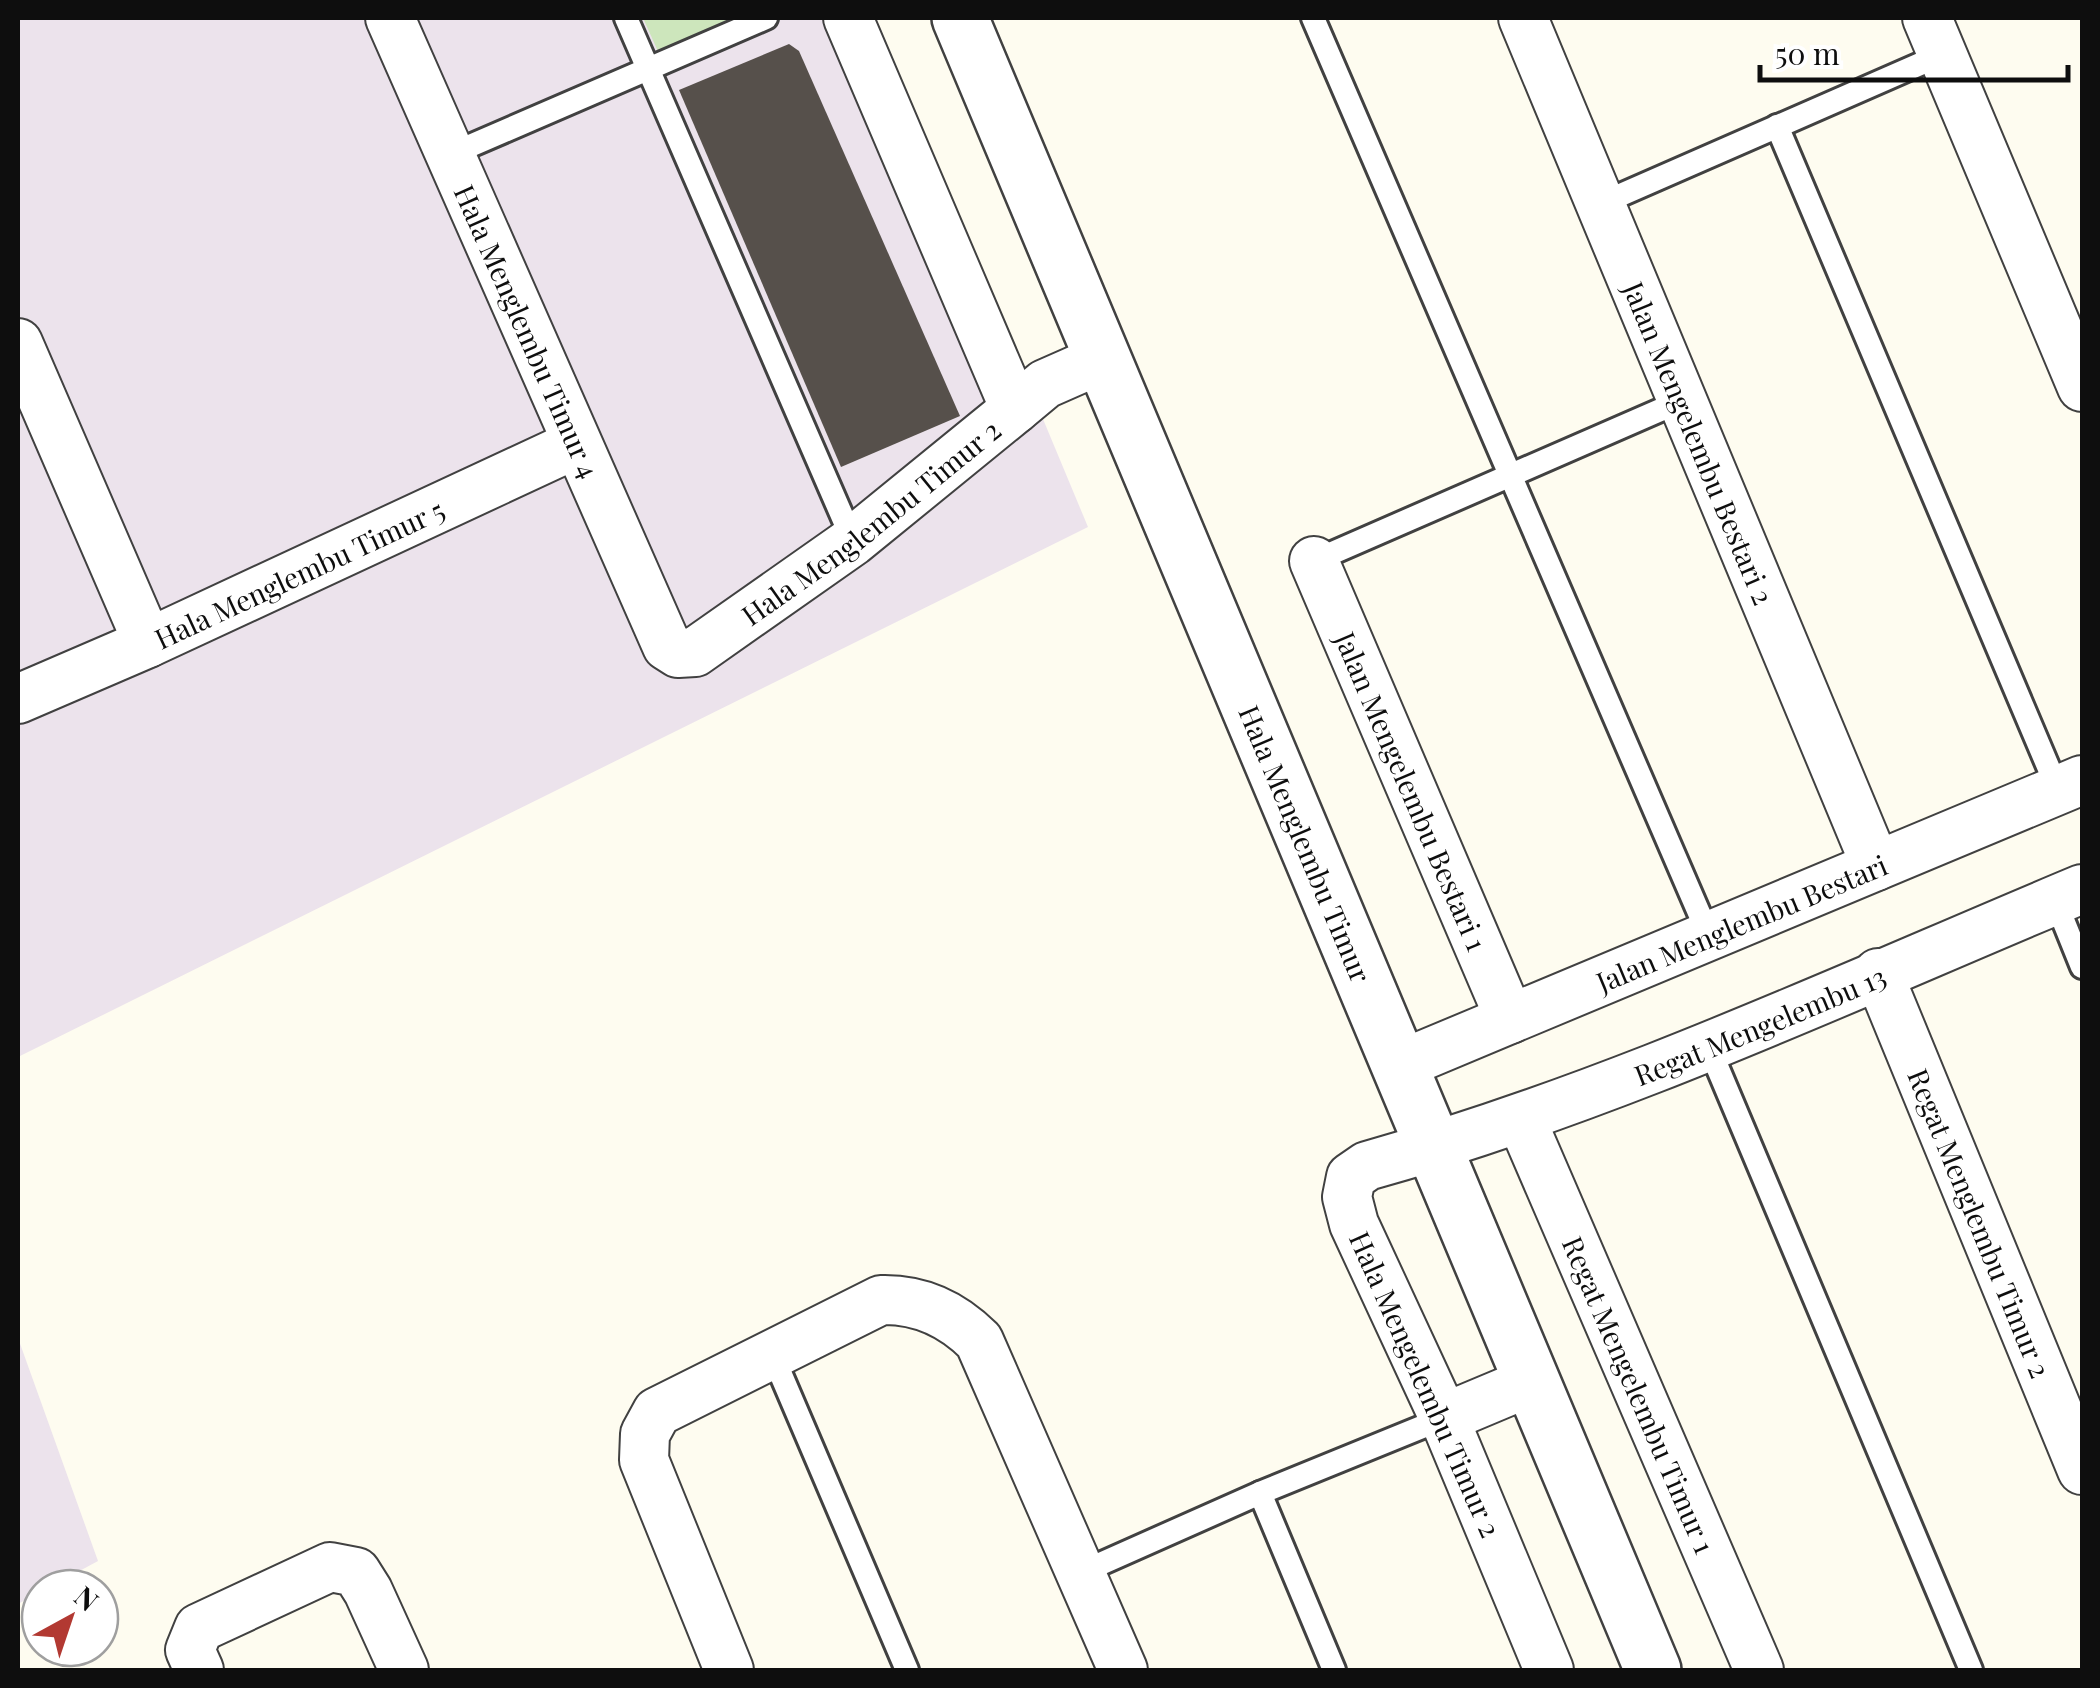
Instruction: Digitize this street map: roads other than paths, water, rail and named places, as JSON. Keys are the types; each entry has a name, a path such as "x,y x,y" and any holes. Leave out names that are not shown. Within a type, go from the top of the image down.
{"street":[{"name":"Hala Menglembu Timur 4","path":"390,18 667,646"},
{"name":"Hala Menglembu Timur 2","path":"667,646 678,653 695,652 852,540 1015,409 848,18"},
{"name":"Hala Menglembu Timur","path":"960,18 1653,1670"},
{"name":"Jalan Mengelembu Bestari 2","path":"1523,18 1876,866"},
{"path":"1933,27 2082,388"},
{"path":"18,344 148,643"},
{"path":"1015,409 1045,384 1104,358"},
{"name":"Hala Menglembu Timur 5","path":"18,699 148,643 576,444"},
{"name":"Jalan Mengelembu Bestari 1","path":"1314,561 1510,1019"},
{"name":"Jalan Menglembu Bestari","path":"1400,1065 2070,785"},
{"name":"Regat Mengelembu 13","path":"1434,1147 1521,1118 1708,1045 2069,894"},
{"name":"Regat Menglembu Timur 2","path":"1878,974 2082,1470"},
{"name":"Regat Mengelembu Timur 1","path":"1521,1118 1758,1670"},
{"name":"Hala Mengelembu Timur 2","path":"1434,1147 1366,1166 1351,1177 1347,1197 1354,1224 1444,1418 1549,1670"},
{"path":"729,1670 644,1460 645,1434 657,1412 881,1300 906,1299 937,1310 979,1341 1123,1670"},
{"path":"1444,1418 1530,1382"},
{"path":"198,1670 190,1650 199,1628 330,1567 356,1572 404,1670"}],"lane":[{"path":"626,18 852,540"},
{"path":"450,155 766,18"},
{"path":"1313,18 1709,936"},
{"path":"1600,204 1777,126 1933,27"},
{"path":"1777,126 2070,785"},
{"path":"1314,561 1682,402"},
{"path":"2069,894 2082,967"},
{"path":"1708,1045 1971,1670"},
{"path":"773,1356 907,1670"},
{"path":"1080,1573 1260,1492 1444,1418"},
{"path":"1260,1492 1334,1670"}]}
